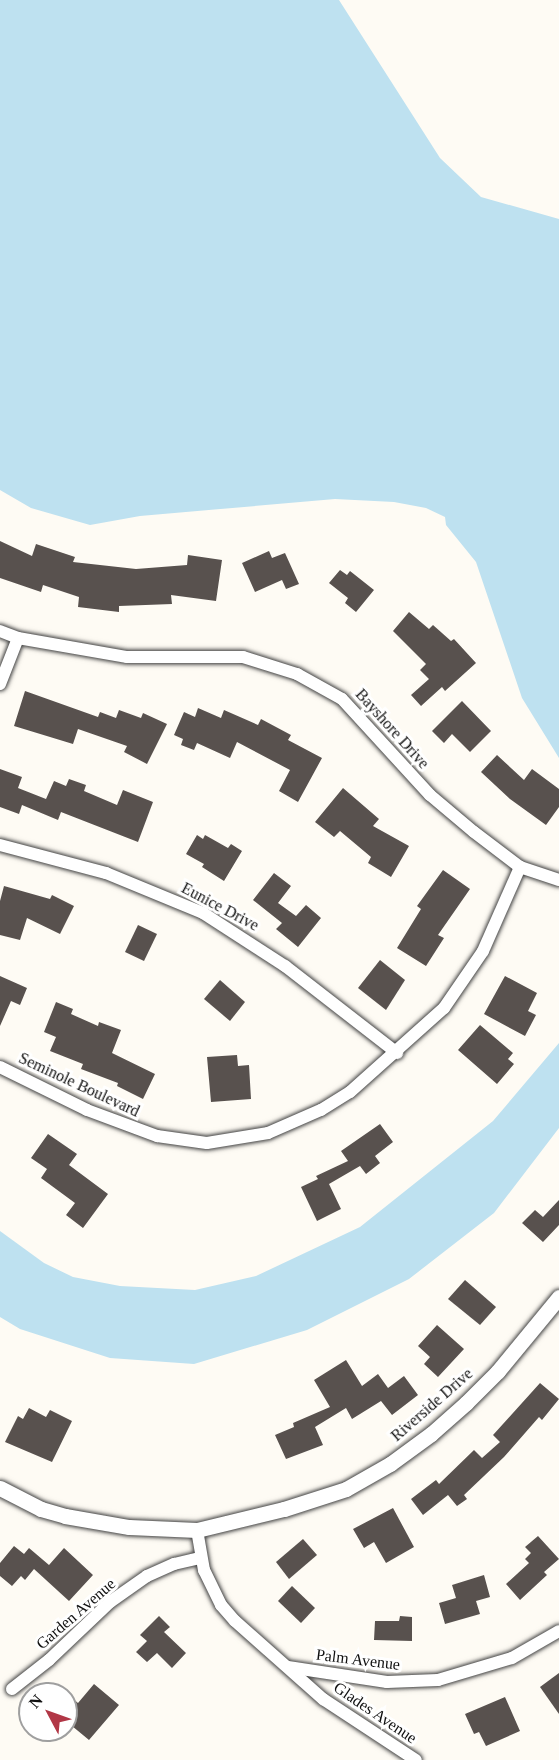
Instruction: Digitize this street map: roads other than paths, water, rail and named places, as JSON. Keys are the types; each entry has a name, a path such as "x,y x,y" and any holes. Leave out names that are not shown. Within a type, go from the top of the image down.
{"street":[{"name":"Bayshore Drive","path":"0,631 18,638 127,657 243,657 297,674 342,699 430,795 520,867 559,880"},
{"path":"0,684 18,638"},
{"name":"Eunice Drive","path":"0,845 106,873 203,914 285,966 397,1053"},
{"name":"Seminole Boulevard","path":"0,1067 87,1110 137,1130 188,1142 207,1143 268,1133 303,1118 350,1092 397,1053 444,1008 483,951 520,867"},
{"name":"Riverside Drive","path":"0,1488 41,1509 65,1516 129,1527 197,1530 284,1509 346,1489 390,1464 431,1434 466,1403 498,1371 559,1297"},
{"path":"197,1530 200,1558"},
{"name":"Glades Avenue","path":"200,1558 221,1605 235,1621 341,1712 416,1760"},
{"name":"Garden Avenue","path":"12,1689 49,1660 110,1602 147,1576 174,1564 200,1558"},
{"name":"Palm Avenue","path":"286,1667 375,1681 412,1683 438,1680 512,1658 559,1631"}],"water":[{"path":"0,0 339,0 440,158 481,197 559,219 559,758 522,698 476,562 446,525 445,517 426,508 394,502 335,499 140,516 90,525 31,508 0,490"},
{"path":"559,1043 559,1128 494,1213 409,1279 307,1330 194,1364 110,1358 20,1329 0,1317 0,1231 44,1263 73,1277 120,1286 195,1290 256,1276 360,1227 493,1121"}]}
